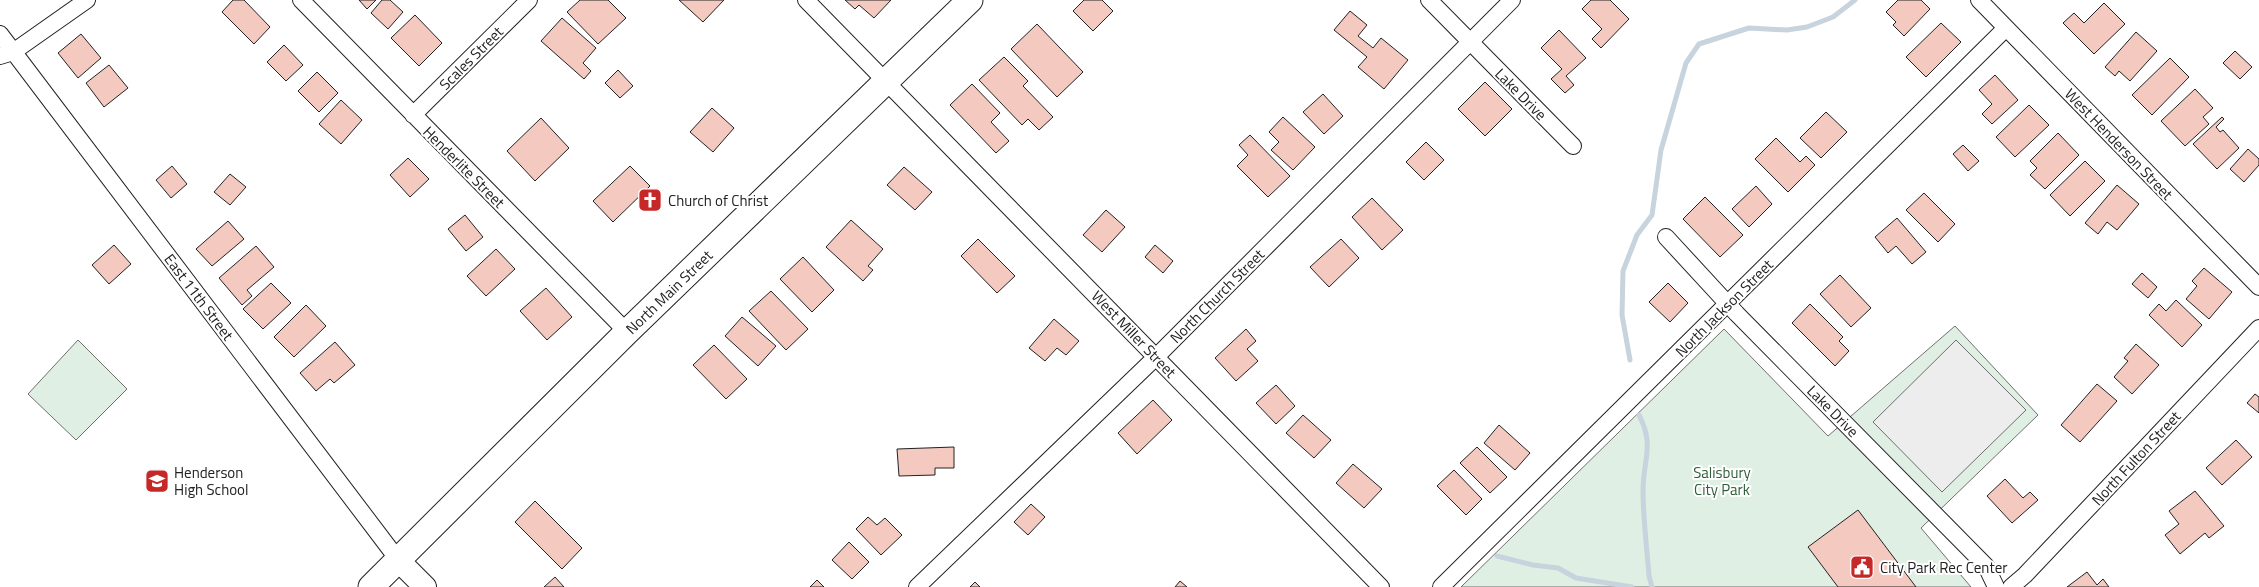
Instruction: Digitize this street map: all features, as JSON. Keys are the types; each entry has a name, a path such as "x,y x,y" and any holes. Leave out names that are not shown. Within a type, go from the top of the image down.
{"main road":[{"name":"North Main Street","path":"371,587 627,332 970,0"}],"street":[{"path":"7,54 87,0"},
{"name":"Henderlite Street","path":"301,0 627,332"},
{"name":"Scales Street","path":"413,115 529,0"},
{"name":"West Miller Street","path":"806,0 1381,587"},
{"name":"Lake Drive","path":"1429,0 1573,146"},
{"name":"North Church Street","path":"916,587 1156,357 1512,0"},
{"name":"West Henderson Street","path":"1978,0 2259,288"},
{"name":"North Jackson Street","path":"1441,587 2006,28"},
{"name":"East 11th Street","path":"0,34 7,54 399,561"},
{"name":"Lake Drive","path":"1666,237 1728,305 1986,566 1996,587"},
{"name":"North Fulton Street","path":"2011,587 2259,328"},
{"path":"399,561 425,587"}],"green space":[{"name":"Salisbury City Park","path":"1955,326 2038,415 1921,528 1971,587 1461,587 1724,329 1828,436"},
{"path":"78,340 127,389 76,440 28,394"}],"shaded area":[{"path":"1956,340 2026,410 1942,492 1873,422"}],"building":[{"path":"233,0 244,0 270,27 254,44 222,12"},
{"path":"359,0 376,0 367,9"},
{"path":"382,0 390,0 403,12 388,29 371,13"},
{"path":"580,0 608,0 626,18 598,44 567,12"},
{"path":"679,0 724,0 703,22"},
{"path":"845,0 891,0 874,18 859,5 855,9"},
{"path":"1084,0 1102,0 1113,11 1093,31 1073,11"},
{"path":"1591,0 1610,0 1629,19 1601,48 1592,39 1602,29 1582,9"},
{"path":"1898,0 1921,0 1930,9 1904,36 1893,25 1896,22 1886,12"},
{"path":"2104,3 2125,24 2094,54 2063,23 2074,13 2084,23"},
{"path":"1350,11 1367,25 1358,36 1373,48 1381,38 1408,60 1384,89 1358,67 1367,57 1334,30"},
{"path":"415,15 442,43 419,66 391,38"},
{"path":"562,18 596,48 583,63 591,71 584,79 541,41"},
{"path":"1941,23 1961,42 1926,77 1906,57"},
{"path":"1037,24 1083,72 1057,97 1011,49"},
{"path":"1559,30 1586,58 1566,76 1574,85 1565,93 1551,79 1562,69 1541,48"},
{"path":"2136,32 2157,51 2130,81 2119,71 2115,76 2105,67"},
{"path":"81,34 101,58 78,78 58,53"},
{"path":"284,45 303,65 286,81 267,62"},
{"path":"2235,51 2252,67 2240,79 2223,63"},
{"path":"1004,57 1028,81 1023,86 1053,117 1039,130 1028,119 1022,125 979,80"},
{"path":"2170,58 2189,77 2152,115 2132,95"},
{"path":"109,65 128,88 104,107 86,83"},
{"path":"618,70 633,86 620,98 605,83"},
{"path":"317,72 338,93 319,112 298,91"},
{"path":"1995,75 2018,100 1992,124 1982,114 1992,104 1979,90"},
{"path":"1485,82 1512,109 1485,136 1458,109"},
{"path":"972,84 1000,113 991,122 1009,141 996,153 950,105"},
{"path":"2195,89 2213,108 2203,117 2209,124 2185,146 2161,121"},
{"path":"1323,94 1343,116 1324,134 1303,112"},
{"path":"341,100 362,120 341,144 319,124"},
{"path":"2029,105 2049,125 2015,157 1996,137"},
{"path":"712,108 734,128 713,152 690,132"},
{"path":"1826,112 1847,132 1821,158 1800,138"},
{"path":"1283,117 1315,147 1293,170 1271,150 1279,142 1269,132"},
{"path":"2222,117 2224,119 2216,127 2220,132 2223,130 2239,148 2217,169 2193,144"},
{"path":"541,118 569,148 535,181 507,151"},
{"path":"2058,133 2079,155 2045,189 2030,175 2037,168 2030,161"},
{"path":"1250,135 1290,176 1268,197 1237,166 1248,155 1239,145"},
{"path":"1776,138 1800,162 1806,156 1815,165 1788,192 1755,159"},
{"path":"1426,142 1444,160 1424,180 1406,162"},
{"path":"1963,145 1979,161 1968,171 1953,154"},
{"path":"2248,149 2259,159 2259,165 2244,182 2230,169"},
{"path":"408,158 429,179 410,197 390,175"},
{"path":"2085,161 2105,181 2070,216 2050,195"},
{"path":"172,166 187,184 171,198 156,180"},
{"path":"630,166 650,186 613,222 593,201"},
{"path":"904,167 932,192 915,210 887,185"},
{"path":"230,174 246,187 230,205 214,192"},
{"path":"2117,185 2139,204 2117,230 2107,222 2098,234 2085,223"},
{"path":"1756,186 1772,204 1749,227 1732,209"},
{"path":"1924,193 1955,224 1938,242 1906,210"},
{"path":"1705,197 1743,235 1720,257 1683,219"},
{"path":"1372,198 1403,230 1382,250 1352,217"},
{"path":"1106,210 1125,227 1102,252 1083,235"},
{"path":"465,215 483,237 466,251 448,229"},
{"path":"1897,218 1926,252 1912,264 1896,246 1888,253 1875,237"},
{"path":"851,220 883,249 868,266 873,270 863,281 826,247"},
{"path":"228,221 244,239 212,266 196,249"},
{"path":"978,239 1015,276 997,293 961,256"},
{"path":"1341,239 1359,258 1329,287 1310,267"},
{"path":"114,245 131,264 109,284 92,265"},
{"path":"1155,245 1173,261 1163,273 1145,257"},
{"path":"256,246 274,267 247,290 252,296 242,305 219,278"},
{"path":"496,249 515,269 486,296 467,276"},
{"path":"803,257 834,290 812,312 780,279"},
{"path":"2204,268 2232,292 2209,319 2186,299 2197,286 2192,281"},
{"path":"2142,273 2157,287 2148,298 2132,284"},
{"path":"1840,275 1871,308 1851,327 1820,294"},
{"path":"271,283 291,303 263,329 243,309"},
{"path":"1668,283 1688,303 1670,322 1649,302"},
{"path":"546,288 572,317 547,340 520,311"},
{"path":"771,291 808,329 786,350 749,311"},
{"path":"2176,300 2202,325 2182,347 2149,315 2159,304 2166,311"},
{"path":"1810,304 1843,337 1839,341 1849,351 1835,366 1792,323"},
{"path":"306,305 326,326 294,357 274,337"},
{"path":"742,317 776,346 758,366 725,336"},
{"path":"1054,319 1079,341 1066,355 1057,348 1045,361 1029,348"},
{"path":"1246,329 1256,341 1247,349 1258,361 1236,381 1215,358"},
{"path":"335,342 355,365 334,383 330,379 316,391 300,373"},
{"path":"2136,344 2159,365 2132,394 2114,377 2128,361 2124,358"},
{"path":"714,345 747,379 726,399 693,365"},
{"path":"2097,384 2117,401 2080,442 2061,425"},
{"path":"1276,385 1295,406 1276,424 1256,403"},
{"path":"2255,394 2259,397 2259,413 2247,403"},
{"path":"1153,400 1172,420 1137,454 1118,433"},
{"path":"1303,415 1331,440 1314,458 1286,433"},
{"path":"1499,425 1530,453 1515,470 1484,443"},
{"path":"2236,440 2252,457 2222,485 2206,468"},
{"path":"954,447 954,468 935,468 935,475 899,476 897,449"},
{"path":"1477,447 1507,477 1490,493 1460,463"},
{"path":"1353,464 1382,489 1364,508 1336,483"},
{"path":"1454,470 1482,499 1466,515 1437,486"},
{"path":"2005,479 2023,498 2030,492 2038,500 2012,523 1987,496"},
{"path":"2195,491 2224,526 2209,538 2205,533 2180,554 2165,535 2179,524 2169,511"},
{"path":"535,501 582,548 562,569 515,522"},
{"path":"1031,504 1045,517 1028,535 1014,522"},
{"name":"City Park Rec Center","path":"1858,510 1916,587 1838,587 1808,547"},
{"path":"868,517 877,525 885,518 902,535 881,555 856,529"},
{"path":"849,542 869,562 852,579 832,560"},
{"path":"2087,572 2097,585 2103,579 2109,587 2067,587"},
{"path":"555,577 564,587 544,587"},
{"path":"817,580 824,587 810,587"},
{"path":"1180,581 1187,587 1175,587"},
{"path":"975,582 980,587 970,587"}],"waterway":[{"path":"1630,360 1622,315 1623,271 1637,235 1652,215 1661,150 1686,63 1699,44 1749,28 1787,30 1807,27 1833,17 1855,0"},
{"path":"1639,415 1644,426 1647,444 1643,480 1643,502 1649,576 1652,587"},
{"path":"1497,556 1533,565 1558,568 1576,578 1632,587"}],"place":[{"name":"Church of Christ","path":"650,200"},
{"name":"Henderson High School","path":"157,481"},
{"name":"City Park Rec Center","path":"1862,567"}]}
